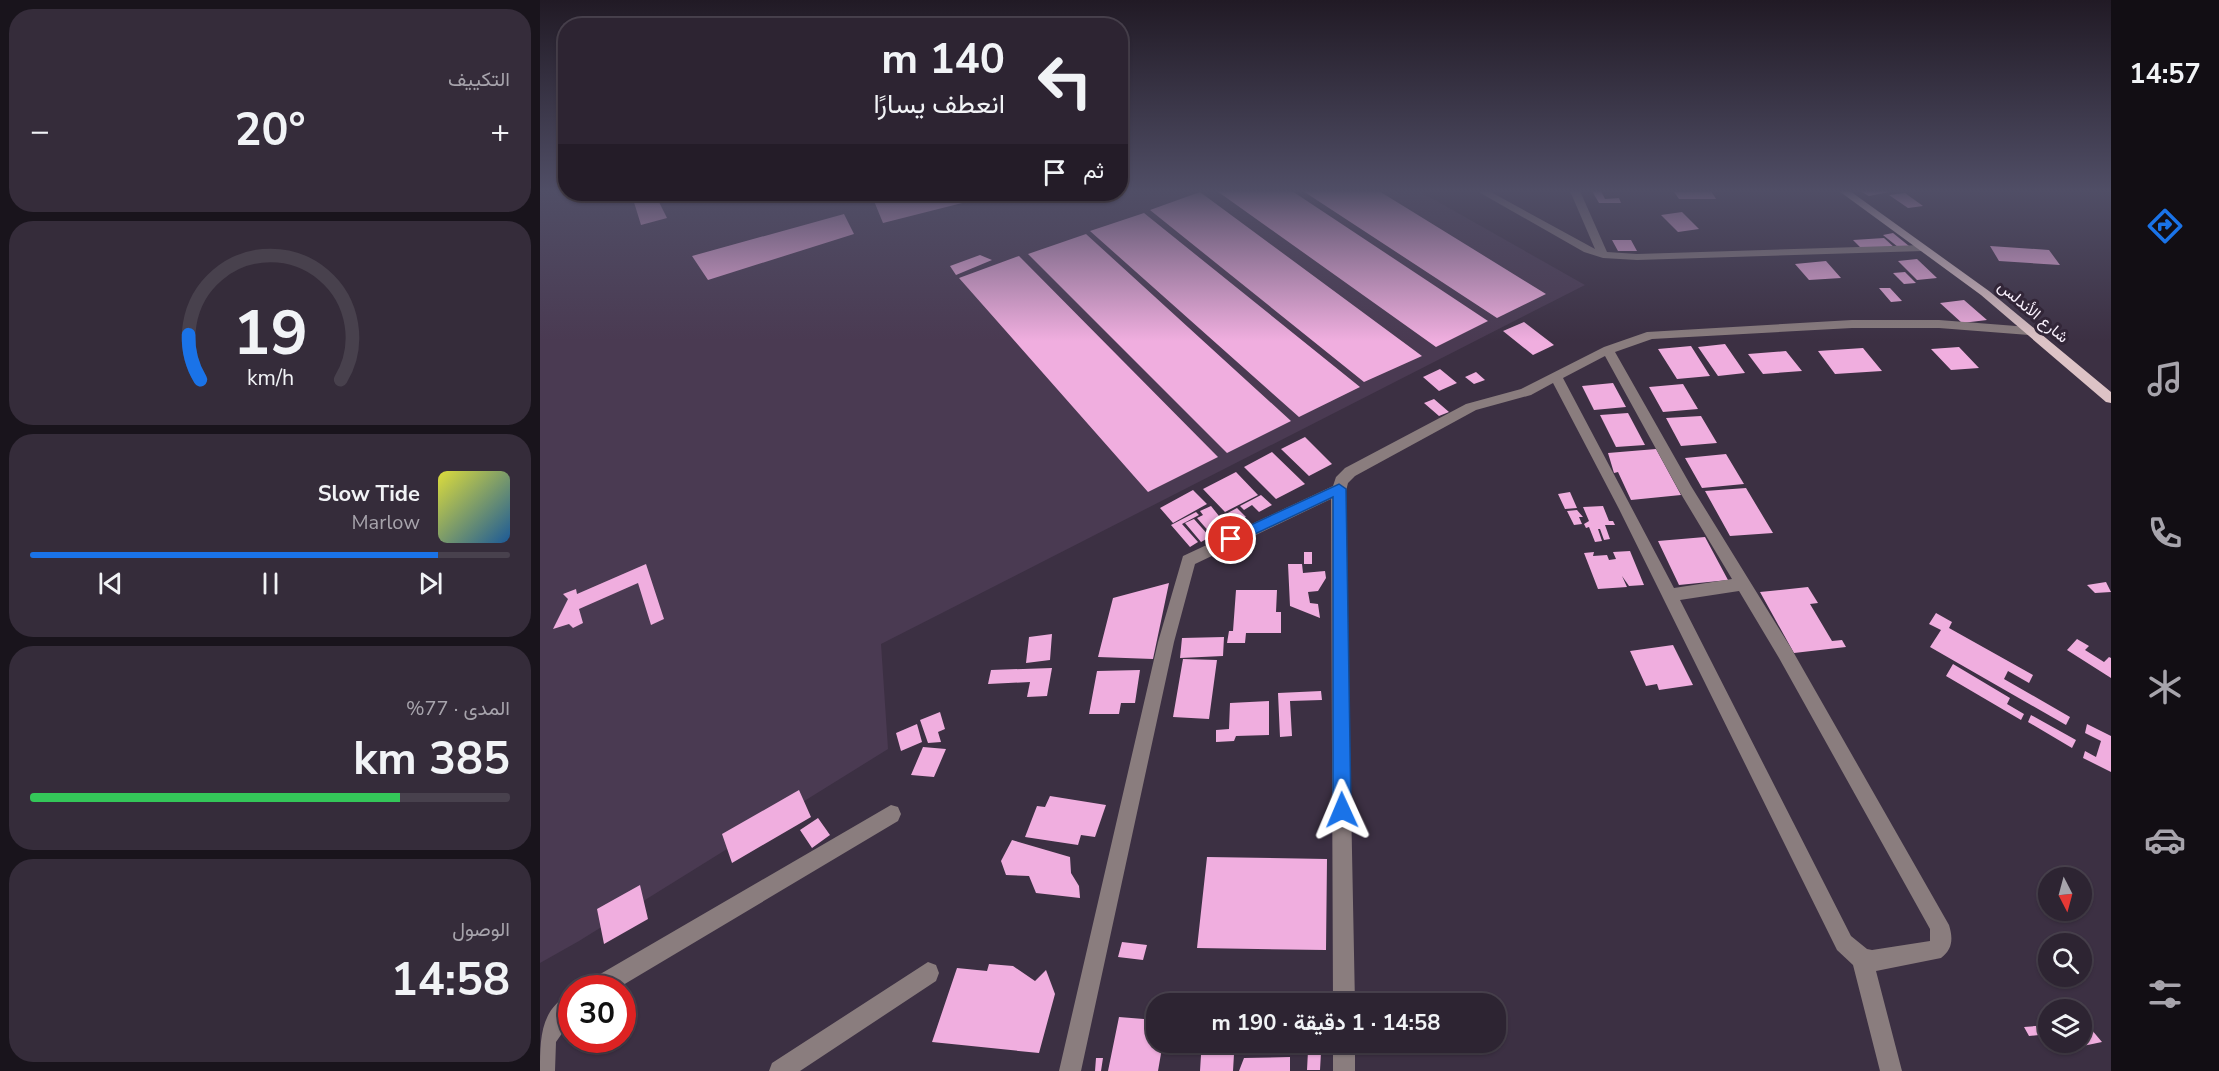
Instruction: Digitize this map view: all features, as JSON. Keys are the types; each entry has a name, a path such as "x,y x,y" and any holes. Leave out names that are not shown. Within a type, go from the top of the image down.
{"main road":[{"name":"شارع الأندلس","path":"1913,241 1985,293 2111,399"}],"street":[{"path":"1572,241 1603,255 1646,257 1923,248"},
{"path":"1597,241 1603,255"},
{"path":"1344,993 1339,489 1341,481 1350,472 1472,407 1510,398 1632,340 1667,333 1852,324 1939,324 2029,331"},
{"path":"1556,377 1669,595 1844,943 1863,959 1872,962 1934,951 1940,946 1943,938 1939,925 1743,584 1685,489 1608,350"},
{"path":"1070,1071 1166,642 1188,560 1339,489"},
{"path":"1669,595 1743,584"},
{"path":"620,975 891,814"},
{"path":"1863,959 1891,1071"},
{"path":"780,1071 928,973"},
{"path":"544,1071 543,1047 549,1030 558,1016"},
{"path":"1344,1053 1344,1071"}],"shaded area":[{"path":"540,241 1507,241 1585,285 881,644 888,749 540,963"}],"building":[{"path":"746,241 832,241 708,280 692,256"},
{"path":"1066,241 1094,241 1291,421 1227,453 1028,254"},
{"path":"1101,241 1179,241 1360,387 1299,417"},
{"path":"1189,241 1266,241 1422,356 1364,382"},
{"path":"1287,241 1367,241 1488,321 1436,347"},
{"path":"1379,241 1460,241 1546,294 1497,318"},
{"path":"1613,241 1632,241 1637,251 1618,251"},
{"path":"1854,241 1887,241 1895,248 1863,250"},
{"path":"1890,241 1903,241 1909,246 1898,247"},
{"path":"1990,246 2049,250 2060,265 1999,261"},
{"path":"980,255 992,260 956,275 950,266"},
{"path":"1019,256 1218,457 1148,492 959,278"},
{"path":"1917,259 1937,278 1917,280 1898,261"},
{"path":"1826,261 1841,278 1809,280 1795,264"},
{"path":"1905,272 1916,283 1904,284 1893,273"},
{"path":"1879,288 1890,288 1902,301 1891,302"},
{"path":"1964,300 1987,320 1962,323 1940,303"},
{"path":"1524,322 1554,345 1533,355 1503,331"},
{"path":"1725,344 1745,373 1718,376 1698,347"},
{"path":"1691,346 1710,376 1677,379 1658,349"},
{"path":"1959,347 1979,368 1951,370 1931,349"},
{"path":"1863,348 1882,371 1835,374 1818,351"},
{"path":"1786,351 1802,371 1763,374 1748,354"},
{"path":"1440,369 1457,383 1439,391 1423,377"},
{"path":"1476,372 1485,380 1474,384 1465,377"},
{"path":"1613,383 1626,407 1594,410 1582,386"},
{"path":"1683,384 1698,409 1663,412 1649,387"},
{"path":"1434,399 1449,412 1439,416 1424,403"},
{"path":"1628,413 1645,445 1616,447 1600,415"},
{"path":"1701,416 1717,443 1681,446 1666,418"},
{"path":"1305,437 1332,464 1309,476 1281,449"},
{"path":"1656,449 1681,495 1631,500 1618,472 1614,473 1608,453"},
{"path":"1272,452 1305,484 1276,499 1244,467"},
{"path":"1726,454 1744,484 1702,488 1685,458"},
{"path":"1236,472 1258,495 1225,512 1203,489"},
{"path":"1746,488 1773,533 1730,536 1705,491"},
{"path":"1193,490 1207,504 1173,523 1160,508"},
{"path":"1570,492 1577,508 1565,509 1558,494"},
{"path":"1261,495 1272,505 1259,512 1252,505 1244,510 1240,506"},
{"path":"1211,506 1227,526 1211,534 1197,518 1203,515 1200,511"},
{"path":"1603,506 1609,521 1613,521 1615,525 1605,525 1610,539 1604,540 1598,529 1602,541 1595,542 1589,527 1586,528 1584,524 1589,521 1583,507"},
{"path":"1237,508 1246,517 1232,524 1224,515"},
{"path":"1577,510 1583,517 1579,517 1582,524 1574,525 1567,511"},
{"path":"1196,512 1199,515 1182,524 1198,542 1190,547 1171,525"},
{"path":"1194,519 1210,537 1201,542 1185,523"},
{"path":"1705,537 1728,580 1679,585 1658,541"},
{"path":"1630,551 1644,585 1629,586 1622,576 1627,587 1598,589 1584,553 1594,552 1593,556 1607,555 1609,560 1616,559 1613,552"},
{"path":"1304,552 1312,552 1312,564 1304,564"},
{"path":"646,564 664,619 651,625 638,583 579,609 583,623 573,628 569,624 553,629 568,599 563,594 576,589 577,594"},
{"path":"1288,564 1302,564 1303,573 1325,571 1326,578 1318,591 1308,592 1310,603 1318,604 1320,618 1290,606"},
{"path":"2106,582 2111,592 2095,593 2087,585"},
{"path":"1169,583 1153,659 1098,657 1113,598"},
{"path":"1808,587 1818,603 1810,604 1832,641 1842,640 1846,647 1794,653 1760,592"},
{"path":"1236,590 1277,590 1276,612 1281,612 1281,633 1246,633 1245,643 1227,643 1229,631 1233,631"},
{"path":"1936,613 1952,622 1949,628 2033,675 2029,683 2008,671 2004,679 2070,717 2066,725 1930,647 1941,630 1929,624"},
{"path":"1052,634 1050,660 1026,663 1029,637"},
{"path":"1224,637 1223,656 1180,658 1182,638"},
{"path":"2077,639 2089,646 2085,650 2104,662 2109,657 2111,658 2111,678 2067,650"},
{"path":"1673,645 1693,685 1659,690 1657,684 1646,686 1630,651"},
{"path":"1183,659 1217,660 1209,719 1173,717"},
{"path":"1953,664 2010,698 2007,704 2024,714 2021,720 1946,676"},
{"path":"1052,668 1047,696 1027,697 1030,682 988,684 991,670"},
{"path":"1140,670 1135,703 1121,703 1119,714 1089,714 1097,671"},
{"path":"1321,691 1322,700 1290,701 1292,736 1280,737 1278,693"},
{"path":"1269,701 1269,735 1236,736 1234,741 1216,742 1216,730 1229,729 1230,703"},
{"path":"940,712 945,729 938,732 941,742 928,743 920,720"},
{"path":"2031,715 2076,740 2072,748 2028,722"},
{"path":"917,724 922,742 901,751 896,733"},
{"path":"2087,724 2111,736 2111,772 2083,758 2085,751 2096,757 2101,741 2085,733"},
{"path":"923,747 946,749 934,777 911,775"},
{"path":"799,790 811,817 732,863 722,834"},
{"path":"1050,796 1106,805 1095,837 1081,835 1078,845 1025,837 1037,806 1045,807"},
{"path":"818,818 830,835 812,848 800,830"},
{"path":"1012,840 1070,857 1071,873 1079,886 1080,898 1036,893 1029,876 1006,875 1001,861"},
{"path":"1207,857 1327,859 1326,950 1197,948"},
{"path":"640,885 648,919 604,944 597,909"},
{"path":"1122,942 1147,945 1143,960 1118,957"},
{"path":"989,964 1013,966 1035,981 1046,970 1055,994 1039,1053 932,1042 957,968 987,971"},
{"path":"1119,1017 1146,1019 1146,1053 1161,1053 1158,1071 1108,1071"},
{"path":"2038,1026 2038,1035 2029,1036 2024,1027"},
{"path":"2092,1030 2102,1042 2092,1044"},
{"path":"1308,1053 1321,1053 1320,1070 1307,1070"},
{"path":"1234,1054 1233,1071 1200,1071 1201,1055"},
{"path":"1290,1057 1290,1071 1239,1071 1244,1058"},
{"path":"1096,1058 1103,1058 1101,1071 1095,1071"}],"route":[{"path":"1231,539 1339,489 1342,810"}]}
